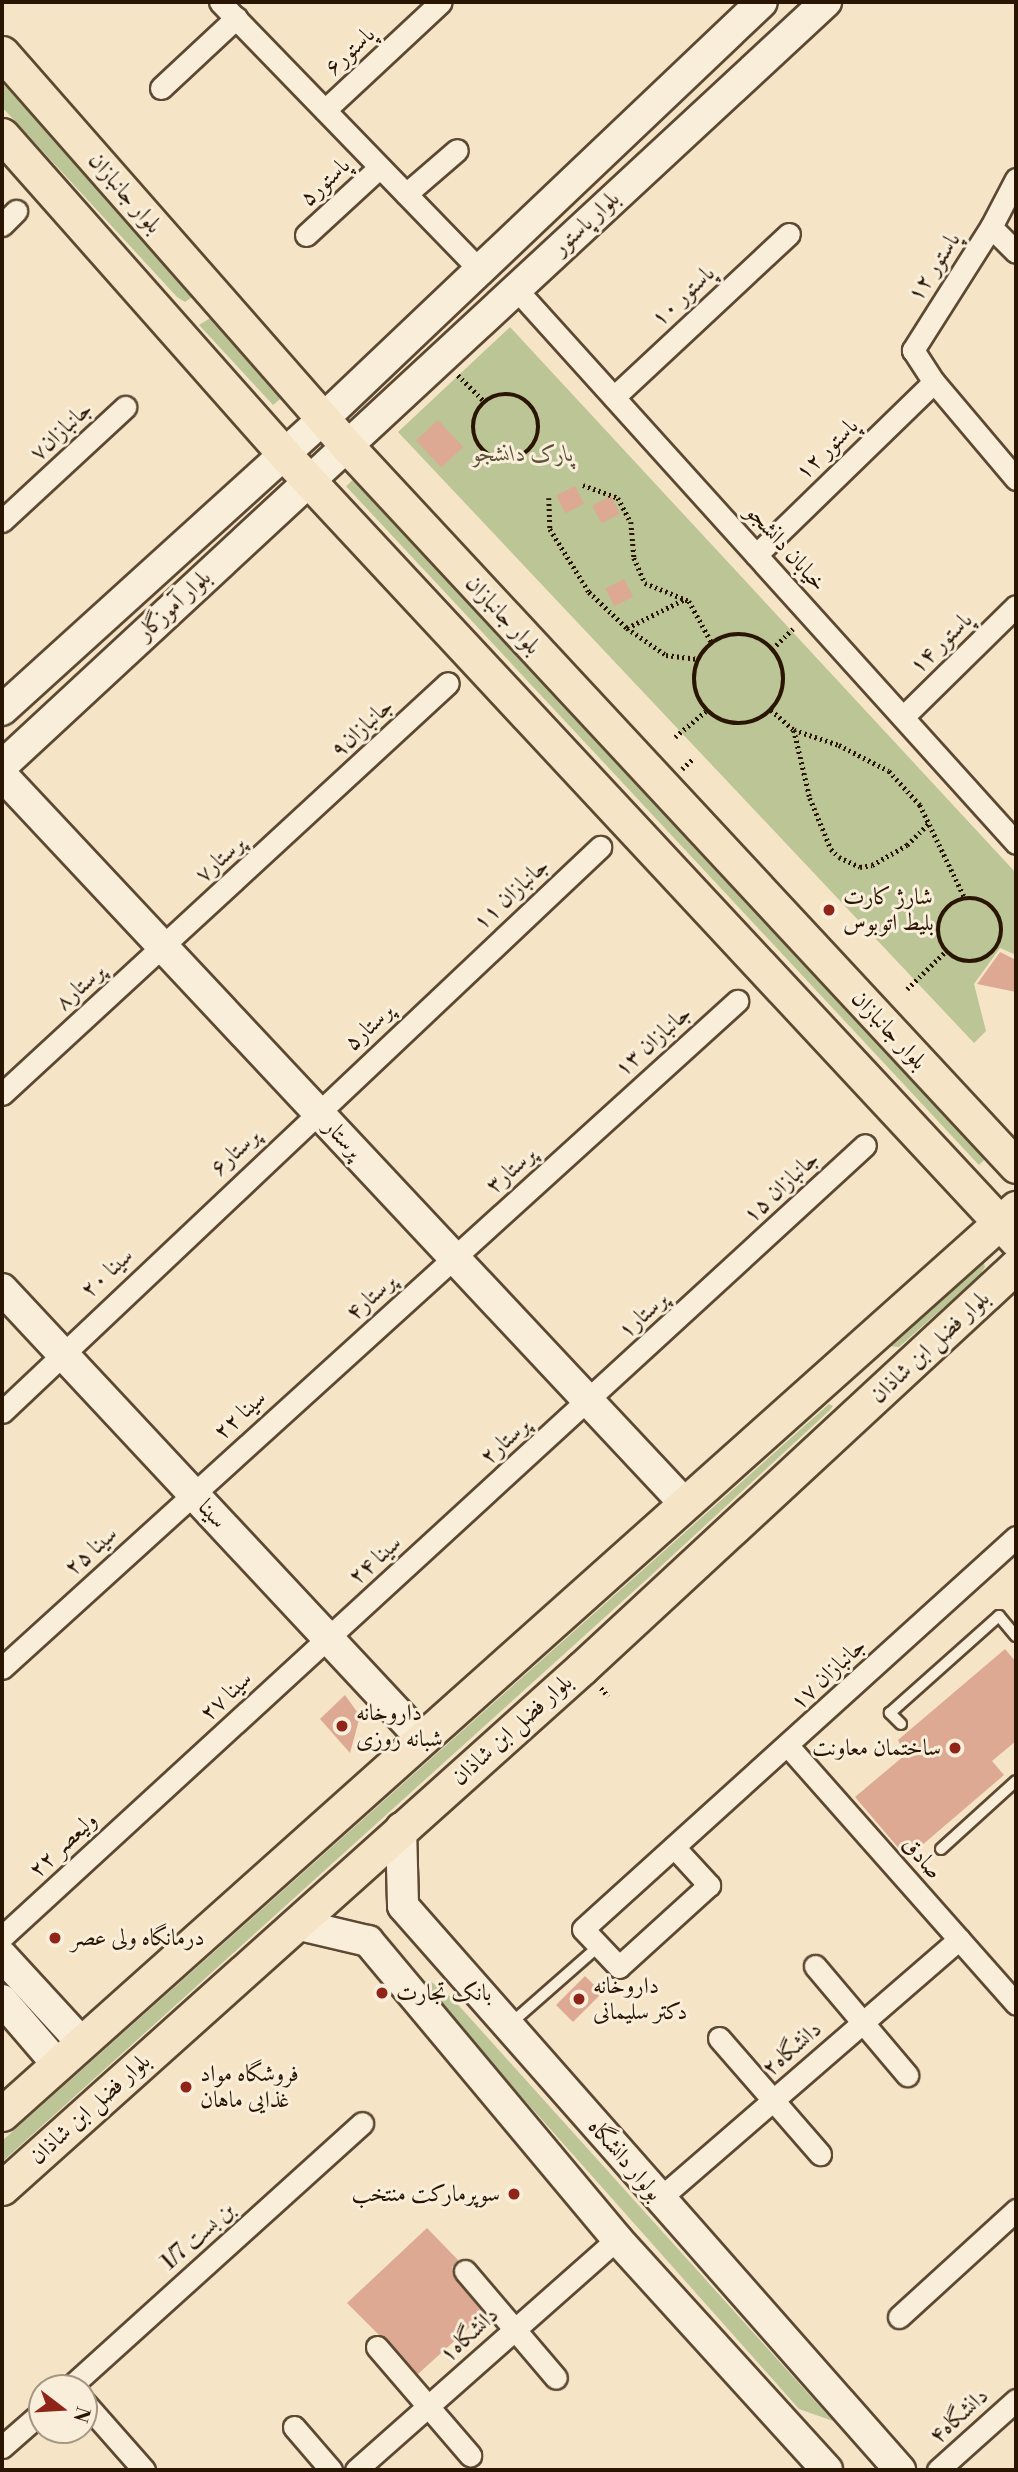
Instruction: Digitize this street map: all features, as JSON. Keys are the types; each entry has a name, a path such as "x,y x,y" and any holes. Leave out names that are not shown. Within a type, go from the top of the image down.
{"main road":[{"name":"بلوار جانبازان","path":"2,53 347,446 1016,1166"},
{"path":"2,135 309,480 1011,1223"},
{"path":"167,322 197,315 206,301 207,286"},
{"name":"بلوار فضل ابن شاذان","path":"2,2114 684,1503 873,1338 1011,1223"},
{"name":"بلوار فضل ابن شاذان","path":"2,2188 905,1372 1016,1266"},
{"path":"873,1338 905,1372"}],"street":[{"path":"220,2 481,271"},
{"name":"پاستور۶","path":"325,110 441,2"},
{"name":"بلوار پاستور","path":"323,419 640,122 762,2"},
{"name":"بلوار پاستور","path":"347,446 826,2"},
{"path":"161,88 236,18"},
{"path":"640,122 666,149"},
{"path":"406,194 457,150"},
{"name":"پاستور۵","path":"306,235 380,167"},
{"name":"۱۲ پاستور","path":"934,382 913,349 991,227 1016,179"},
{"path":"991,227 1016,252"},
{"name":"پاستور ۱۰","path":"614,397 789,234"},
{"name":"خیابان دانشجو","path":"516,289 1016,843"},
{"path":"934,382 1016,479"},
{"name":"پاستور ۱۲","path":"756,555 934,382"},
{"name":"جانبازان۷","path":"2,521 125,407"},
{"name":"بلوار آموزگار","path":"2,710 323,419"},
{"name":"بلوار آموزگار","path":"2,765 347,446"},
{"name":"پاستور ۱۴","path":"903,717 1016,607"},
{"name":"جانبازان۹","path":"313,811 448,683"},
{"name":"پرستار","path":"2,775 684,1503"},
{"name":"پرستار۷","path":"163,947 313,811"},
{"name":"جانبازان ۱۱","path":"457,980 600,847"},
{"name":"پرستار۸","path":"2,1094 163,947"},
{"name":"پرستار۵","path":"317,1111 457,980"},
{"name":"جانبازان ۱۳","path":"604,1121 737,1000"},
{"name":"پرستار۶","path":"189,1232 317,1111"},
{"name":"پرستار۳","path":"454,1257 604,1121"},
{"name":"جانبازان ۱۵","path":"733,1268 865,1145"},
{"name":"سینا ۲۰","path":"2,1412 189,1232"},
{"name":"پرستار۴","path":"323,1375 454,1257"},
{"name":"پرستار۱","path":"588,1400 733,1268"},
{"name":"سینا","path":"2,1289 422,1739"},
{"name":"سینا ۲۲","path":"193,1494 323,1375"},
{"name":"پرستار۲","path":"458,1520 588,1400"},
{"name":"سینا ۲۵","path":"2,1668 193,1494"},
{"name":"سینا ۲۴","path":"328,1639 458,1520"},
{"name":"جانبازان ۱۷","path":"599,1946 583,1929 1016,1537"},
{"name":"سینا ۲۷","path":"160,1792 328,1639"},
{"name":"صادق","path":"788,1746 1016,2004"},
{"name":"ولیعصر ۲۲","path":"2,1937 160,1792"},
{"name":"بولوار دانشگاه","path":"401,1828 403,1906 900,2470"},
{"path":"599,1946 619,1968 709,1885 674,1847"},
{"path":"296,1924 368,1941 617,2239 827,2470"},
{"name":"دانشگاه۲","path":"659,2199 958,1939"},
{"path":"816,1966 907,2075"},
{"path":"5,1967 81,2042"},
{"path":"2,2000 57,2064"},
{"path":"719,2038 820,2154"},
{"name":"بن بست 1/7","path":"92,2374 362,2123"},
{"path":"900,2317 1016,2210"},
{"name":"دانشگاه۱","path":"356,2470 617,2239"},
{"path":"465,2271 556,2378"},
{"path":"377,2347 470,2455"},
{"name":"دانشگاه۴","path":"938,2470 1016,2400"},
{"path":"98,2418 145,2470"},
{"path":"2,2447 28,2424"},
{"path":"294,2427 331,2470"}],"lane":[{"path":"901,1724 890,1713 999,1616 1016,1636"},
{"path":"941,1849 1016,1782"},
{"path":"508,2025 599,1946"}],"path":[{"path":"451,368 485,402"},
{"path":"508,394 527,402 538,420 530,450 512,460 489,456 481,449 473,428 485,402 508,394"},
{"path":"583,485 607,491 625,507 634,558 645,583 684,599 712,643"},
{"path":"549,498 550,529 569,564 589,592 627,628 666,655 698,659"},
{"path":"627,628 684,599"},
{"path":"772,649 793,629"},
{"path":"736,634 751,636 772,649 782,667 784,682 771,710 753,722 732,724 706,711 694,685 698,659 712,643 736,634"},
{"path":"771,710 794,730 872,760 901,783 929,823 965,898"},
{"path":"675,737 706,711"},
{"path":"794,730 810,798 831,849 839,857 860,867 872,865 908,845 929,823"},
{"path":"965,898 982,899 998,913 1002,923 1000,943 986,959 975,962 965,962 946,951 940,942 939,920 952,903 965,898"},
{"path":"907,989 946,951"}],"green space":[{"path":"2,83 191,288 192,297 185,302 177,297 2,107"},
{"path":"212,317 286,394 273,405 199,325"},
{"name":"پارک دانشجو","path":"510,327 1016,873 1016,955 1000,948 974,984 986,1031 974,1043 398,432"},
{"path":"357,476 990,1155 979,1165 346,486"},
{"path":"982,1256 985,1267 979,1276 899,1347 889,1346"},
{"path":"829,1404 833,1406 830,1410 646,1580 2,2162 2,2141"},
{"path":"429,1980 452,1998 833,2421 799,2409 425,1988 423,1982"}],"building":[{"path":"438,420 463,447 441,468 416,440"},
{"path":"575,486 584,504 565,513 556,496"},
{"path":"611,496 620,514 601,523 592,506"},
{"path":"624,579 633,597 614,606 605,589"},
{"path":"1000,952 1016,960 1016,992 977,984"},
{"name":"ساختمان معاونت","path":"1005,1649 1016,1662 1016,1741 992,1761 1004,1775 907,1858 855,1797 905,1755 898,1740"},
{"name":"داروخانه شبانه روزی","path":"345,1695 360,1716 350,1753 320,1719"},
{"name":"داروخانه دکتر سلیمانی","path":"585,1976 602,1993 573,2022 556,2005"},
{"path":"427,2228 458,2260 452,2267 455,2279 484,2314 418,2374 347,2303"}],"place":[{"name":"شارژ کارت بلیط اتوبوس","path":"829,910"},
{"name":"داروخانه شبانه روزی","path":"342,1726"},
{"name":"ساختمان معاونت","path":"955,1748"},
{"name":"درمانگاه ولی عصر","path":"55,1938"},
{"name":"بانک تجارت","path":"382,1993"},
{"name":"داروخانه دکتر سلیمانی","path":"579,1999"},
{"name":"فروشگاه مواد غذایی ماهان","path":"186,2087"},
{"name":"سوپرمارکت منتخب","path":"514,2194"}]}
